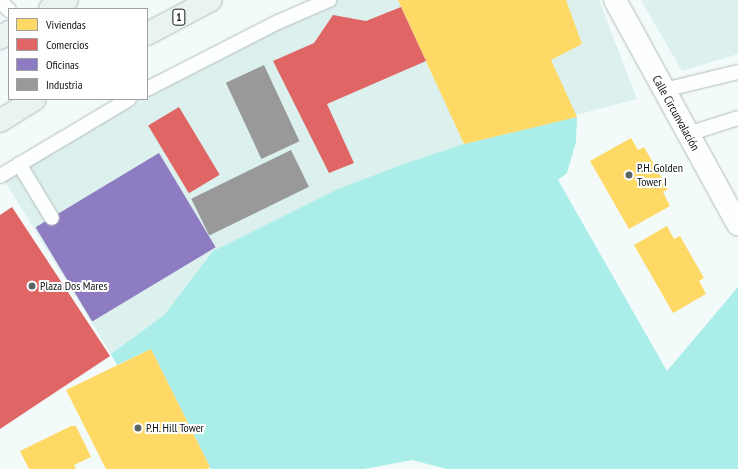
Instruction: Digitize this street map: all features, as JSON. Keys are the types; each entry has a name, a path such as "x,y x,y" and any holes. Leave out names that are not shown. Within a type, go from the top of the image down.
{"main road":[{"path":"52,8 67,0"},
{"name":"1","path":"148,33 211,0"},
{"path":"0,121 33,100"}],"street":[{"name":"Calle Circunvalación","path":"614,0 738,226"}],"lane":[{"path":"148,88 278,22 329,0"},
{"path":"0,1 8,9"},
{"path":"664,90 738,72"},
{"path":"0,176 127,100"},
{"path":"688,134 738,118"},
{"path":"19,164 52,218"}],"shaded area":[{"path":"329,0 599,0 637,99 464,144 336,190 213,251 164,315 111,354 1,175 127,100 148,100 148,89"},
{"path":"641,0 738,0 738,54 682,71"},
{"path":"577,117 576,142 567,173 558,180 667,371 738,287 738,469 447,469 412,460 364,469 211,469 151,349 117,365 111,354 164,315 213,251 336,190 401,165 464,144"}],"building: Viviendas":[{"path":"398,0 566,0 582,44 551,60 577,117 464,144"},
{"name":"P.H. Golden Tower I","path":"631,138 638,150 644,147 668,189 663,192 670,206 629,229 590,161"},
{"path":"667,226 674,239 680,236 704,278 699,281 706,294 673,313 634,245"},
{"name":"P.H. Hill Tower","path":"151,349 210,467 207,469 106,469 66,390"},
{"path":"71,426 76,426 91,457 74,465 76,469 29,469 20,451"}],"building: Comercios":[{"path":"401,7 426,61 327,104 354,163 329,173 273,61 314,43 333,15 366,21"},
{"path":"179,107 220,175 189,193 148,126"},
{"name":"Plaza Dos Mares","path":"12,207 110,356 0,429 0,215"}],"building: Oficinas":[{"path":"159,153 216,247 92,321 36,227"}],"building: Industria":[{"path":"264,65 299,141 261,159 226,83"},
{"path":"291,150 309,187 209,236 191,199"}],"place":[{"name":"P.H. Golden Tower I","path":"629,175"},
{"name":"Plaza Dos Mares","path":"32,286"},
{"name":"P.H. Hill Tower","path":"138,428"}]}
